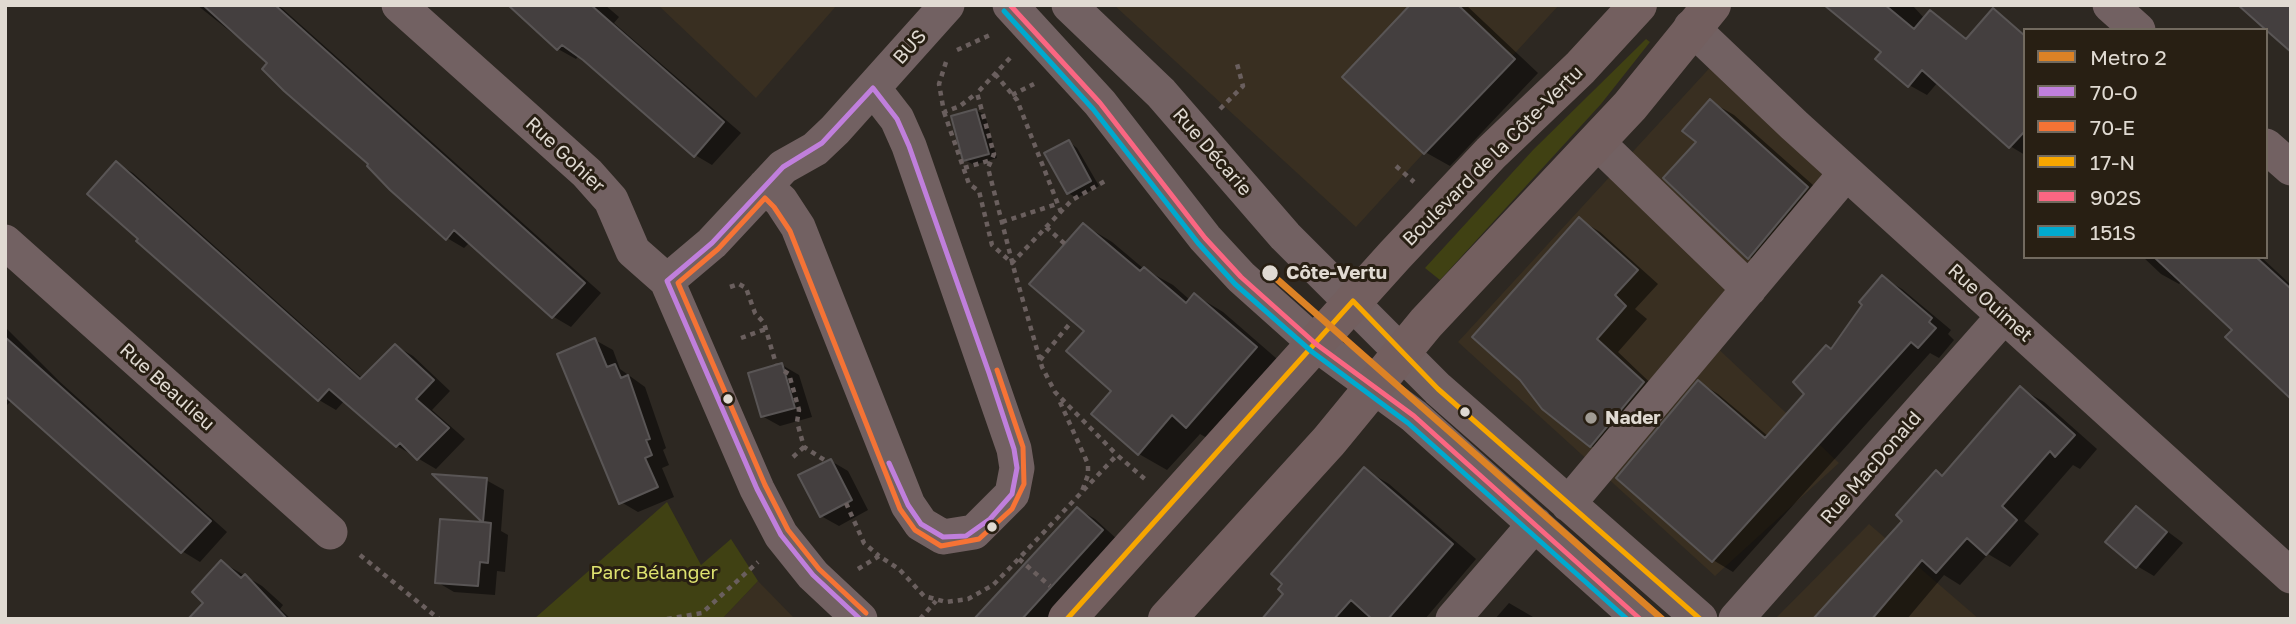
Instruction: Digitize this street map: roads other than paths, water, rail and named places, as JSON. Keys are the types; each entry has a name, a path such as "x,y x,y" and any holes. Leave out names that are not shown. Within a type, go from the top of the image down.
{"main road":[{"name":"Boulevard de la Côte-Vertu","path":"1059,603 1316,344 1490,153 1589,59 1638,5"},
{"path":"1175,616 1329,441 1403,351 1597,142 1702,16"}],"street":[{"name":"Rue Gohier","path":"399,5 587,173 611,200 633,251 667,281 769,514 788,546 837,611"},
{"name":"BUS","path":"667,281 712,243 789,161 805,156 822,143 947,5"},
{"name":"Rue Décarie","path":"1069,5 1161,93 1285,236 1353,301 1438,389 1700,619"},
{"path":"2110,5 2136,28"},
{"name":"Rue Ouimet","path":"1702,16 1846,173 2291,576"},
{"path":"1003,19 1126,133 1224,259 1316,344 1414,416 1640,619"},
{"path":"765,186 781,201 798,227 908,505 921,524 943,537 974,532 1012,494 1017,468 1014,449 909,146 897,119 873,88"},
{"path":"1597,142 1749,289"},
{"path":"2268,148 2291,168"},
{"path":"1568,503 1846,173"},
{"name":"Rue Beaulieu","path":"5,242 330,532"},
{"name":"Rue MacDonald","path":"1736,619 2004,316"},
{"path":"1453,619 1535,523"}],"metro line":[{"name":"2","path":"1270,273 1662,619"}],"place":[{"name":"Côte-Vertu","path":"1270,273"},
{"name":"Nader","path":"1591,418"}],"park label":[{"name":"Parc Bélanger","path":"654,573"}]}
